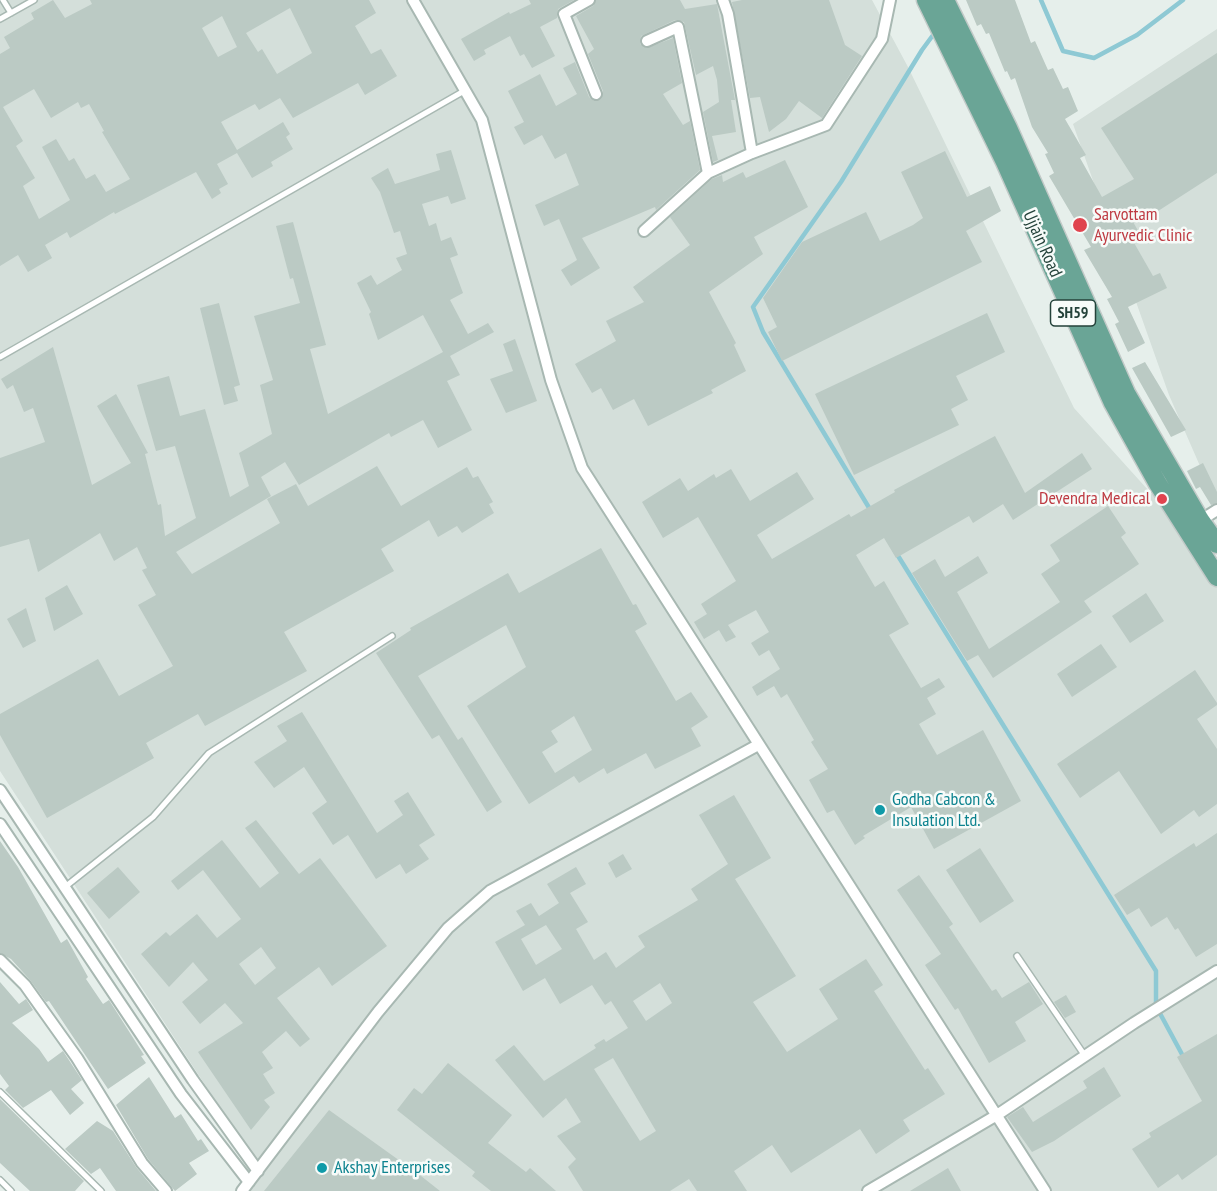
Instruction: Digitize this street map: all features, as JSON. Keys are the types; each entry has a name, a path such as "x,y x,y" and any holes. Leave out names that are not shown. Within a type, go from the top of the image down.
{"main road":[{"name":"Ujjain Road","path":"926,0 954,36 1017,149 1126,393 1217,577"},
{"name":"Ujjain Road","path":"945,0 954,36"},
{"name":"Ujjain Road","path":"1193,526 1217,544"}],"street":[{"path":"413,0 482,120 551,380 582,468 1045,1191"},
{"path":"589,0 564,14 596,94"},
{"path":"723,0 728,14 752,153"},
{"path":"644,231 708,173 752,153 826,125 882,39 890,0"},
{"path":"647,41 678,27 708,173"},
{"path":"1193,526 1217,510"},
{"path":"0,824 181,1094 246,1186 378,1012 448,928 490,891 758,745"},
{"path":"0,790 209,1103 258,1171"},
{"path":"0,960 31,994 77,1058 142,1163 166,1191"},
{"path":"868,1191 997,1115 1134,1023 1217,971"}],"lane":[{"path":"3,0 11,14"},
{"path":"0,19 34,0"},
{"path":"0,357 464,91"},
{"path":"65,887 153,817 209,753 392,636"},
{"path":"1017,956 1085,1056"},
{"path":"0,1092 101,1191"},
{"path":"0,1180 11,1191"}],"shaded area":[{"path":"0,0 872,0 908,67 1074,408 1177,522 1217,581 1217,1191 248,1191 262,1172 0,771"},
{"path":"1217,29 1217,505 1169,395 1073,124"}],"building":[{"path":"53,0 65,18 92,4 90,0 369,0 376,13 355,26 371,54 381,49 397,76 365,95 358,83 293,118 280,98 259,110 255,104 221,122 237,150 283,122 290,134 286,137 293,149 271,162 273,166 252,178 237,153 217,164 228,184 219,189 221,193 212,199 196,172 115,214 114,212 70,238 67,232 45,245 52,258 28,272 18,255 0,266 0,54 10,48 4,37 34,19 31,13","holes":["290,8 312,53 277,74 262,49 258,52 246,33","222,16 237,47 218,57 202,28","34,89 51,118 78,102 81,108 89,104 104,131 102,132 130,179 106,192 95,174 86,179 74,158 69,161 56,139 42,147 70,200 39,219 23,186 35,178 16,146 23,141 3,107"]},
{"path":"529,0 574,0 558,9 557,18 540,27 555,56 532,68 524,54 520,56 510,36 484,50 486,54 474,61 461,39 509,12 510,14 531,4"},
{"path":"596,0 680,0 685,9 717,4 735,100 731,100 736,132 712,136 718,160 713,162 703,112 719,102 717,80 713,66 696,75 684,22 675,20 641,36 640,44 647,48 673,38 682,83 663,94 683,125 690,121 700,170 656,210 655,207 582,238 600,268 571,286 561,270 577,260 559,219 544,226 535,205 579,185 566,153 555,159 542,135 524,145 514,127 524,122 508,91 540,74 556,106 577,94 563,68 575,62 589,97 594,101 601,99 603,91 588,54 594,49 576,16 593,6"},
{"path":"829,0 845,45 862,56 822,118 799,101 786,119 769,132 760,97 750,98 732,2"},
{"path":"966,0 1015,0 1031,43 1035,41 1048,70 1053,68 1063,89 1068,87 1078,111 1065,119 1086,155 1080,158 1102,197 1134,179 1101,128 1217,53 1217,173 1155,213 1152,208 1132,220 1141,236 1133,241 1153,276 1160,273 1167,288 1128,307 1145,343 1128,352 1115,324 1119,322 1107,299 1112,297 1084,250 1091,247 1049,176 1054,173 1045,154 1048,153 1032,127 1015,78 1011,80 1007,71 1005,72 989,33 986,34 981,24 977,26"},
{"path":"451,150 466,199 451,204 448,196 422,204 429,226 436,223 441,241 451,237 458,255 450,258 463,293 450,300 468,334 488,323 494,332 450,356 460,375 447,381 472,430 438,448 423,420 391,437 389,433 299,485 285,462 261,477 271,496 176,552 192,574 280,523 267,499 296,484 308,506 377,466 401,506 467,467 473,478 478,476 493,502 489,504 494,513 462,533 457,526 438,537 429,520 381,549 394,571 284,632 307,671 205,726 198,714 146,743 154,758 47,818 0,735 0,714 98,659 119,696 173,666 138,605 156,595 142,570 147,568 137,547 114,561 100,533 38,572 29,539 0,547 0,458 45,442 33,408 24,412 13,385 7,389 1,379 53,347 92,485 131,463 97,406 116,394 148,453 145,454 158,505 161,504 165,536 196,518 175,446 156,451 137,385 169,376 180,416 205,409 230,497 249,486 239,453 272,434 260,385 273,380 254,316 300,303 293,278 290,279 276,226 293,222 326,345 310,349 328,414 443,352 423,315 378,340 369,314 371,312 357,283 371,275 377,285 402,270 396,258 407,254 400,231 394,233 380,192 371,178 388,168 395,184 440,170 436,154"},
{"path":"945,151 967,197 990,186 1001,211 966,231 982,262 782,361 768,332 777,327 763,298 802,242 866,212 880,241 913,225 923,218 901,172"},
{"path":"785,160 808,207 754,237 763,254 709,292 736,343 734,345 746,371 711,390 713,393 648,426 634,399 613,410 601,388 592,393 575,364 616,341 606,321 644,302 633,287 690,245 670,217 712,179 722,175 723,182 743,172 746,178"},
{"path":"219,303 240,385 234,387 238,401 224,405 200,308"},
{"path":"987,313 1005,352 956,376 968,400 951,409 959,425 854,475 815,394"},
{"path":"515,339 537,401 506,413 490,379 513,371 503,344"},
{"path":"1145,362 1186,430 1171,437 1132,368"},
{"path":"995,436 1025,493 1082,453 1092,469 1013,520 1003,504 973,523 969,516 896,558 884,538 856,555 875,587 884,581 909,624 889,635 921,688 939,678 945,687 927,698 936,714 919,724 937,755 983,730 1021,801 934,849 911,807 863,836 865,838 855,845 834,810 827,813 809,780 828,769 811,742 814,740 787,694 781,698 774,686 757,696 752,687 780,669 769,650 759,656 751,643 769,632 756,610 728,625 736,637 726,642 719,630 704,639 694,622 707,614 701,604 736,581 698,517 663,538 642,502 680,478 688,491 714,474 716,478 731,469 750,501 797,472 814,499 757,535 772,559 849,514 851,517 895,492 894,490"},
{"path":"1203,463 1217,492 1217,503 1211,505 1200,487 1196,489 1187,471"},
{"path":"1108,506 1126,533 1121,537 1139,564 1084,601 1092,612 993,678 978,655 967,661 912,573 935,559 945,577 978,556 988,573 957,592 989,649 1060,602 1041,574 1060,561 1050,545"},
{"path":"601,548 633,605 636,604 647,624 635,631 676,701 691,692 708,717 691,728 701,746 655,769 646,753 607,774 604,768 579,783 574,776 529,804 467,706 526,667 506,625 418,676 458,740 462,737 502,802 487,812 439,735 432,739 376,653 411,630 410,628 508,573 519,593","holes":["574,716 592,750 555,773 542,752 558,742 551,731"]},
{"path":"67,585 83,614 54,631 45,598"},
{"path":"1146,593 1164,621 1130,643 1112,616"},
{"path":"26,608 36,641 23,648 7,619"},
{"path":"1101,644 1117,667 1072,697 1057,674"},
{"path":"1195,670 1217,703 1197,719 1217,749 1217,804 1199,817 1194,810 1161,834 1119,771 1080,798 1057,764"},
{"path":"302,712 377,833 403,815 394,801 408,792 435,835 419,845 429,859 406,874 400,864 376,879 348,835 333,845 312,813 327,802 304,767 274,788 254,762 287,741 277,726"},
{"path":"734,795 771,858 735,879 796,976 753,1002 787,1052 838,1019 819,989 866,959 883,985 874,991 925,1070 928,1068 945,1094 903,1120 910,1131 876,1154 860,1129 791,1173 772,1145 734,1171 747,1191 697,1191 689,1179 670,1191 583,1191 568,1167 576,1159 557,1136 581,1122 566,1098 543,1118 495,1060 514,1045 544,1081 596,1048 594,1045 604,1039 606,1042 628,1028 611,1001 605,1005 592,985 560,1004 545,978 523,991 495,942 525,925 516,911 531,903 539,916 559,903 547,884 576,867 586,884 570,893 588,922 576,929 594,960 606,952 616,968 645,947 638,936 698,900 691,889 728,864 699,815","holes":["546,925 562,949 536,965 521,939","660,983 672,1003 646,1021 633,1001","613,1058 656,1131 640,1141 594,1069"]},
{"path":"256,820 299,874 320,858 387,946 332,986 319,967 277,998 310,1039 300,1047 286,1031 262,1052 273,1068 263,1074 275,1093 264,1100 270,1107 251,1130 198,1052 243,1023 225,1003 200,1024 182,1002 208,980 193,962 169,987 141,954 166,932 170,936 197,914 217,938 241,919 203,870 178,890 171,881 222,840 260,888 279,873 245,828","holes":["261,947 276,968 255,985 239,964"]},
{"path":"1217,833 1217,944 1196,957 1178,928 1175,930 1167,917 1151,927 1139,908 1127,915 1114,895 1194,843 1196,847"},
{"path":"0,841 18,867 61,943 67,939 88,977 86,979 103,1004 109,1000 144,1055 141,1056 146,1063 108,1089 49,1001 46,1002 11,959 0,953"},
{"path":"980,848 1014,901 980,923 946,870"},
{"path":"623,854 632,869 616,878 608,863"},
{"path":"118,867 140,892 109,919 87,893"},
{"path":"919,875 953,924 949,927 992,991 996,989 1002,998 1029,982 1043,1004 1015,1022 1026,1041 989,1063 958,1008 955,1010 925,965 941,954 897,890"},
{"path":"0,982 19,1004 26,999 33,1010 12,1023 39,1049 48,1062 63,1051 82,1080 71,1089 84,1103 70,1115 51,1090 23,1108 5,1090 9,1086 0,1074"},
{"path":"1066,995 1076,1012 1065,1018 1054,1002"},
{"path":"1217,1034 1217,1155 1182,1180 1178,1174 1158,1188 1132,1149 1151,1137 1149,1133 1202,1101 1177,1057"},
{"path":"448,1063 512,1115 488,1143 526,1172 530,1168 556,1191 491,1191 472,1176 475,1172 397,1110 414,1088 422,1094"},
{"path":"1104,1067 1121,1096 1054,1141 1032,1152 1007,1117 1023,1107 1033,1122 1087,1088 1083,1081"},
{"path":"149,1077 175,1118 181,1114 198,1141 201,1139 209,1151 189,1163 197,1174 175,1191 148,1159 116,1105"},
{"path":"0,1099 84,1181 75,1191 30,1191 0,1163"},
{"name":"Akshay Enterprises","path":"329,1110 421,1176 440,1191 264,1191"},
{"path":"97,1121 113,1131 136,1167 156,1191 116,1191 100,1168 91,1174 65,1149"},
{"path":"948,1168 961,1191 910,1191"}],"waterway":[{"path":"1041,0 1063,51 1094,58 1137,35 1183,0"},
{"path":"871,511 763,332 753,307 841,182 936,31"},
{"path":"895,551 1156,971 1156,1006 1184,1058"}],"place":[{"name":"Sarvottam Ayurvedic Clinic","path":"1080,225"},
{"name":"Devendra Medical","path":"1162,499"},
{"name":"Godha Cabcon & Insulation Ltd.","path":"880,810"},
{"name":"Akshay Enterprises","path":"322,1168"}]}
